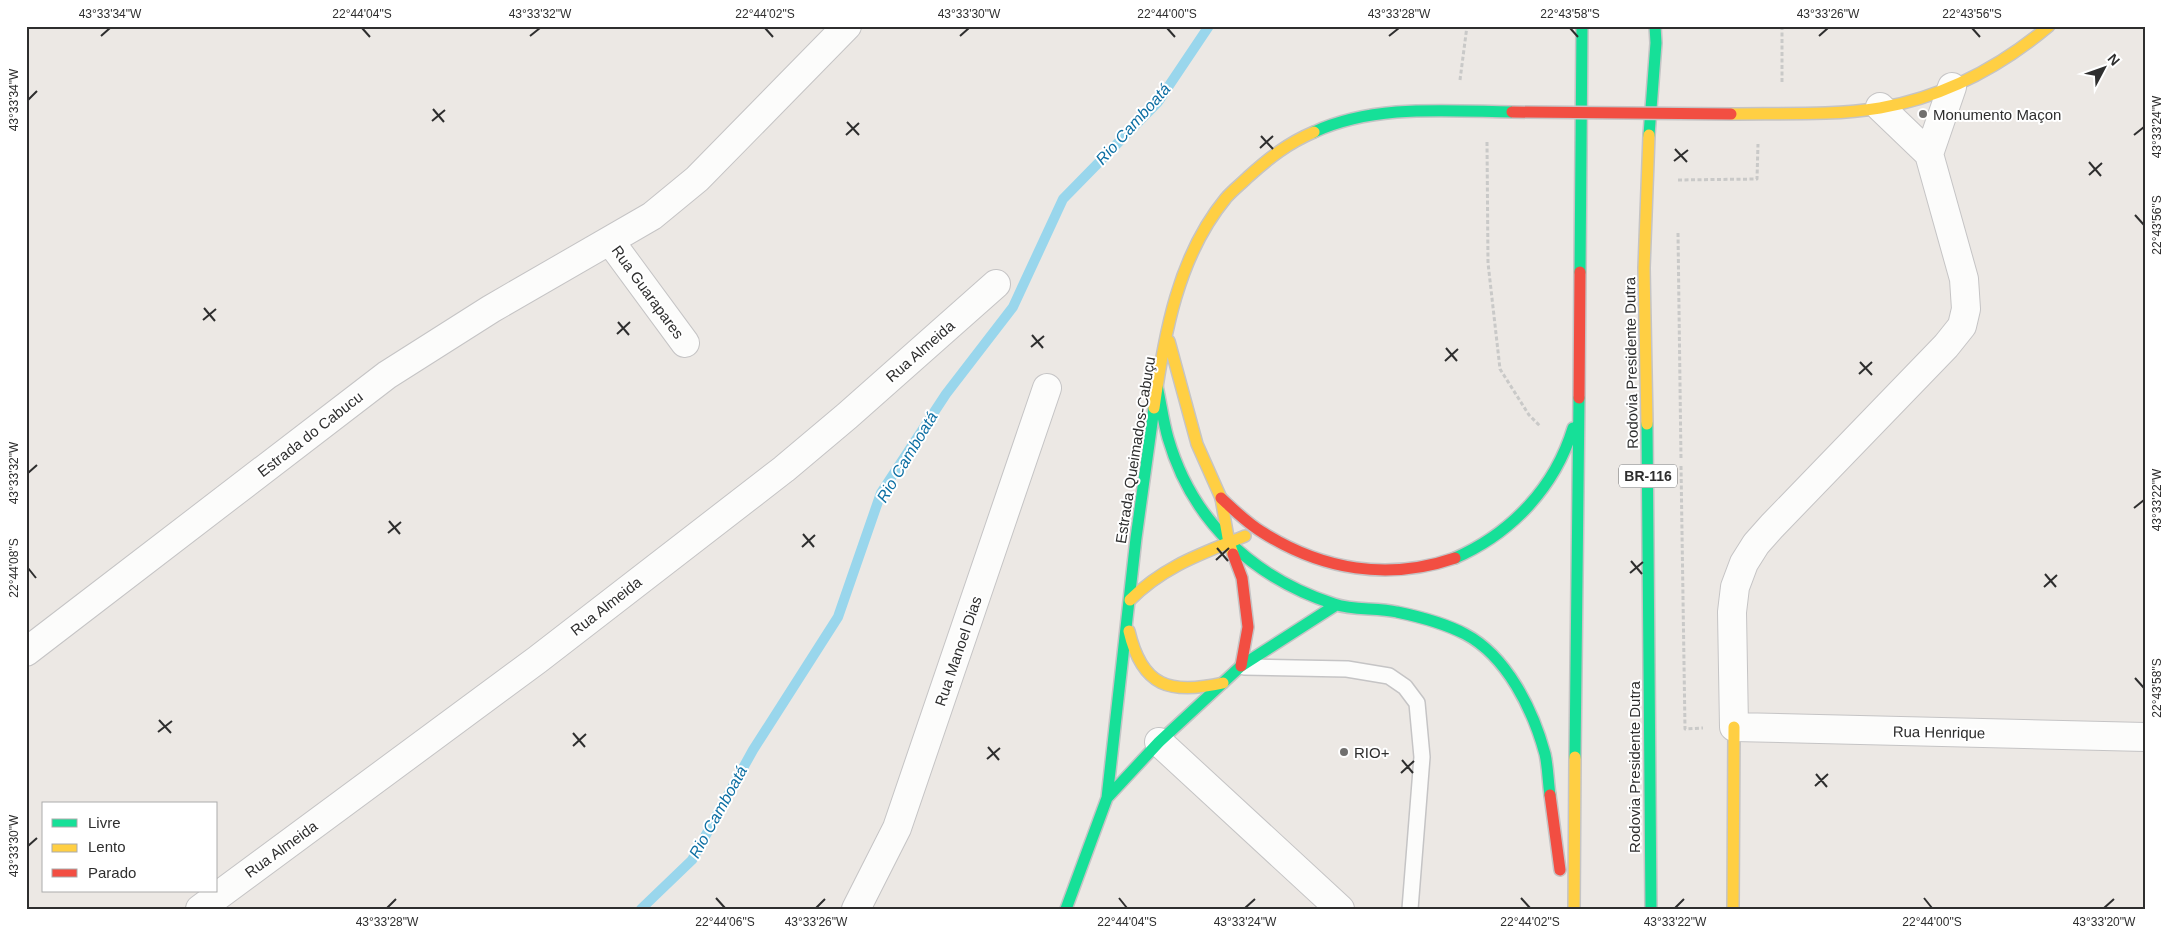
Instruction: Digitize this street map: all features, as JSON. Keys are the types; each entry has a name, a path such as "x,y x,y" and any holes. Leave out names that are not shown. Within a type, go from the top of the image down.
{"main road":[{"path":"1574,909 1582,26"},
{"name":"Rodovia Presidente Dutra","path":"1651,909 1649,844 1648,464 1644,268 1647,162 1656,43 1655,26"},
{"path":"1656,43 1666,26"},
{"path":"1168,336 1174,300 1184,271 1208,223 1227,196 1270,157 1291,142 1324,128 1354,118 1404,111 1731,114 1826,112 1880,108 1952,87 1980,74 2013,56 2050,26"},
{"name":"Estrada Queimados-Cabuçu","path":"1066,909 1107,798 1136,538 1157,386 1168,336"},
{"name":"Estrada Queimados-Cabuçu","path":"1107,798 1158,742 1241,666 1248,627 1242,578 1229,543 1221,498 1197,444 1168,336"},
{"path":"1157,386 1168,438 1185,481 1208,518 1229,543 1252,563 1296,589 1336,605 1395,611 1436,621 1467,635 1492,654 1518,691 1533,719 1545,755 1565,909"},
{"path":"1221,498 1260,530 1284,544 1323,560 1355,569 1378,572 1438,563 1454,558 1506,527 1535,500 1549,483 1570,441 1580,402"},
{"path":"1130,600 1142,587 1174,565 1204,551 1260,530"},
{"path":"1241,666 1336,605"},
{"path":"1127,625 1135,654 1142,667 1157,680 1169,687 1186,689 1203,688 1224,682"},
{"path":"1733,909 1734,727"}],"street":[{"name":"Estrada do Cabucu","path":"26,652 386,375 491,309 652,216 697,179 847,26"},
{"path":"1929,154 1952,87"},
{"path":"1734,727 1732,612 1735,587 1744,563 1756,544 1772,526 1916,379 1962,326 1966,302 1964,280 1929,154 1880,108"},
{"name":"Rua Guarapares","path":"610,241 685,343"},
{"name":"Rua Almeida","path":"200,909 537,660 784,469 996,284"},
{"name":"Rua Manoel Dias","path":"856,909 897,828 1048,388"},
{"name":"Rua Henrique","path":"1734,727 2145,737"},
{"path":"1158,742 1340,909"}],"lane":[{"path":"1241,666 1347,669 1389,676 1405,687 1417,703 1422,757 1410,909"}],"path":[{"path":"1456,111 1467,26"},
{"path":"1782,26 1782,84"},
{"path":"1487,111 1488,263 1500,369 1529,415 1552,439 1570,441"},
{"path":"1678,190 1678,180 1757,179"},
{"path":"1678,230 1685,729 1734,727"}],"waterway":[{"name":"Rio Camboatá","path":"641,909 692,860 753,750 838,617 881,493 946,394 1013,307 1063,199 1158,102 1209,26"}],"traffic: fast":[{"path":"1580,272 1582,26"},
{"path":"1649,135 1656,43 1655,26"},
{"path":"1314,132 1337,123 1386,113 1411,111 1512,112"},
{"path":"1157,386 1166,432 1179,468 1209,520 1229,542 1252,561 1304,593 1342,606 1415,616 1457,630 1480,644 1506,670 1525,702 1545,754 1550,795"},
{"path":"1575,757 1579,398"},
{"path":"1066,909 1107,798 1136,538 1154,408"},
{"path":"1647,424 1651,909"},
{"path":"1455,558 1476,548 1495,535 1529,506 1555,470 1573,428"},
{"path":"1107,798 1159,742 1241,666 1336,605"}],"traffic: slow":[{"path":"1731,114 1806,114 1862,111 1904,103 1949,88 1991,67 2011,55 2049,26"},
{"path":"1154,408 1163,353 1176,297 1196,245 1210,221 1229,195 1287,146 1314,132"},
{"path":"1647,424 1644,268 1649,135"},
{"path":"1169,341 1197,444 1221,498 1229,543 1233,554"},
{"path":"1130,600 1156,578 1184,562 1245,536"},
{"path":"1129,631 1142,664 1150,675 1161,682 1173,687 1188,688 1223,683"},
{"path":"1733,909 1734,727"},
{"path":"1574,909 1575,757"}],"traffic: jam":[{"path":"1512,112 1731,114"},
{"path":"1579,398 1580,272"},
{"path":"1221,498 1262,532 1285,545 1332,563 1380,570 1405,569 1455,558"},
{"path":"1233,554 1242,578 1248,627 1241,666"},
{"path":"1550,795 1560,870"}],"place":[{"name":"Monumento Maçon","path":"1923,114"},
{"name":"RIO+","path":"1344,752"}]}
